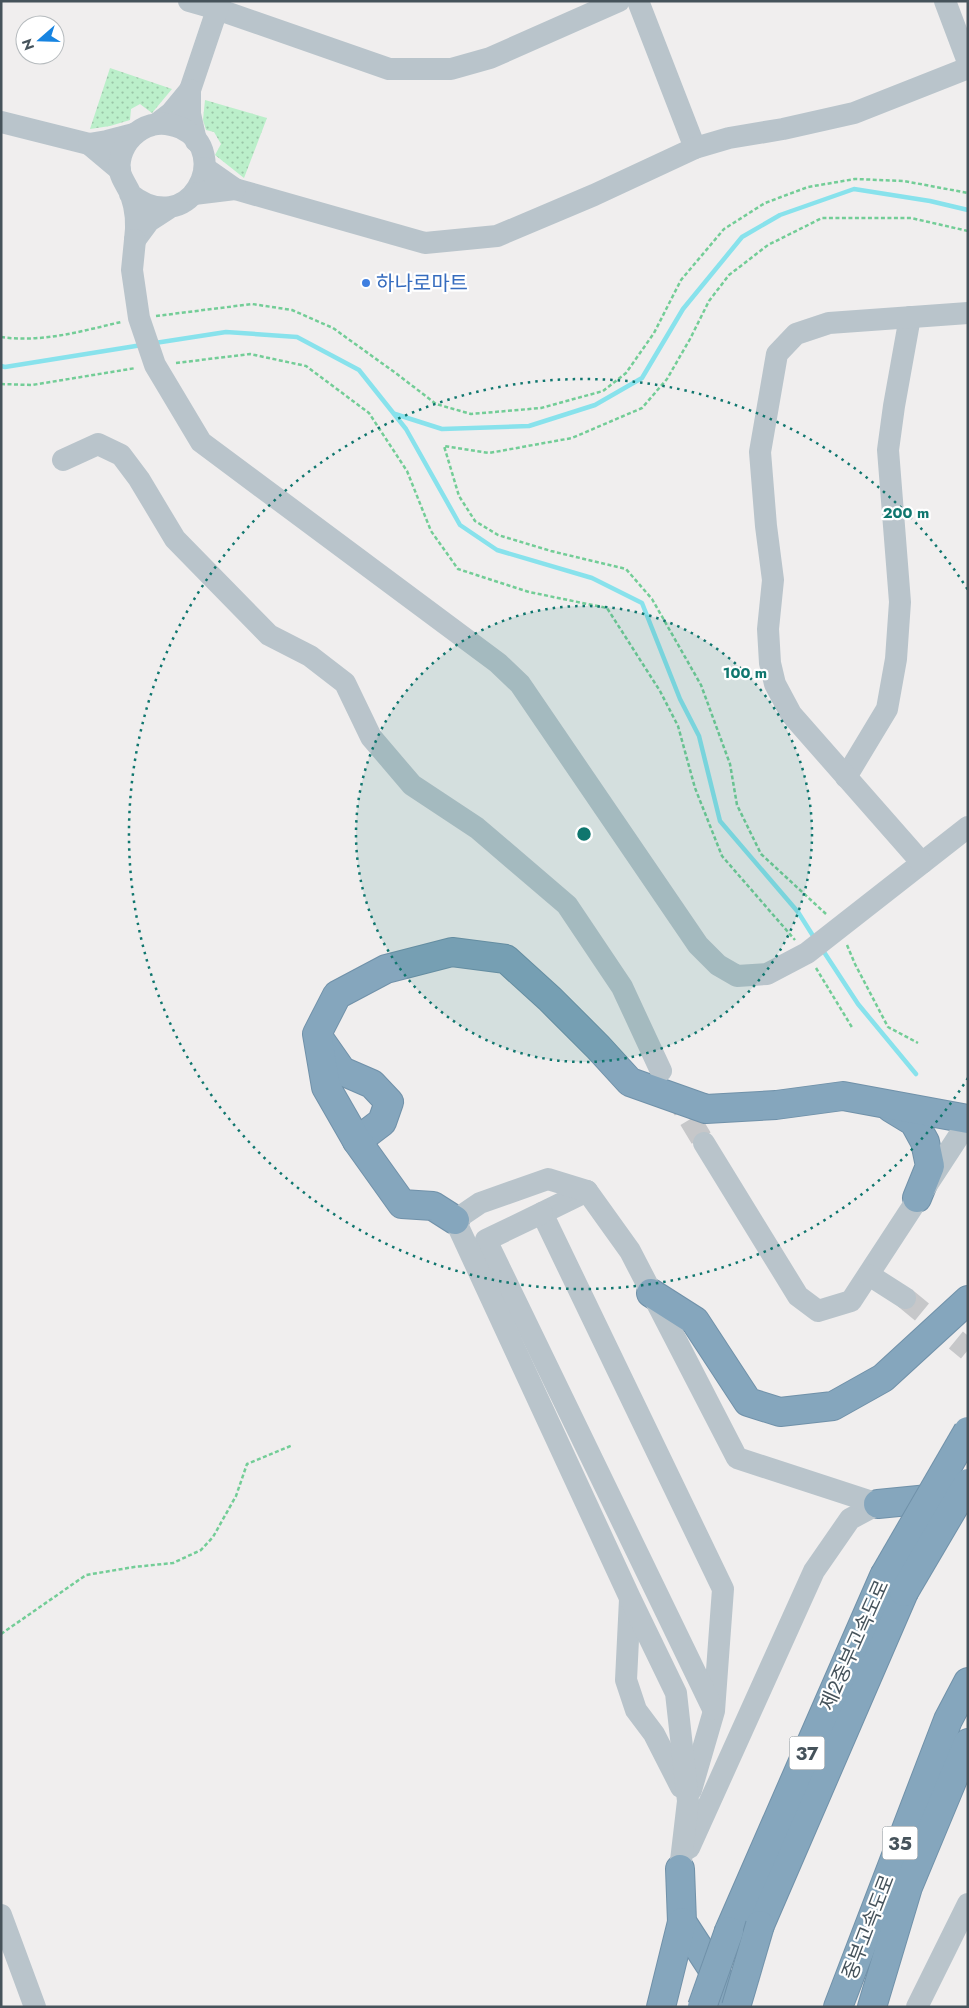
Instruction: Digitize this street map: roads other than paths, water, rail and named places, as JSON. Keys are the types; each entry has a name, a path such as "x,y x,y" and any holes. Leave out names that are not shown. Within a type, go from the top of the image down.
{"highway":[{"path":"455,1220 433,1206 402,1204 357,1140 326,1087 317,1034 337,995 386,969 452,952 506,959 550,999 630,1082 706,1110 776,1105 843,1096 968,1120"},
{"path":"317,1034 342,1071 372,1084 388,1102 382,1122 357,1140"},
{"path":"886,1104 914,1122 925,1142 930,1166 917,1198"},
{"path":"651,1293 695,1321 748,1402 780,1412 833,1406 883,1378 968,1300"},
{"name":"제2중부고속도로","path":"702,2007 729,1931 968,1431"},
{"name":"제2중부고속도로","path":"736,2007 760,1926 894,1584 968,1482"},
{"path":"878,1504 968,1495"},
{"name":"중부고속도로","path":"838,2007 948,1720 968,1682"},
{"name":"중부고속도로","path":"872,2007 908,1887 968,1743"},
{"path":"661,2007 682,1922 680,1869"},
{"path":"682,1922 736,2007"}],"street":[{"path":"188,1 219,5 390,68 415,70 451,69 490,58 620,1"},
{"path":"638,1 696,148"},
{"path":"945,1 968,62"},
{"path":"135,240 149,221 169,208 182,203 194,194 202,182 204,158 196,140 190,114 190,90 219,5"},
{"path":"204,168 235,189 425,243 497,236 594,195 696,148 729,138 783,129 854,113 968,68"},
{"path":"158,123 171,113 190,90"},
{"path":"1,122 89,144 134,134"},
{"path":"169,208 155,208 142,203 130,194 123,183 120,170 121,156 126,144 134,134 145,126 158,123 173,124 186,130 196,140"},
{"path":"89,144 120,170"},
{"path":"194,194 235,189"},
{"path":"130,194 136,226 132,270 139,318 155,365 201,442 498,663 520,684 698,945 718,965 737,976 767,974 807,953 968,827"},
{"path":"922,863 791,714 775,684 770,663 768,629 773,580 766,526 760,452 776,354 796,334 829,323 968,313"},
{"path":"846,777 887,709 896,659 900,602 888,450 910,317"},
{"path":"63,460 98,444 121,455 139,479 175,539 269,635 310,656 344,682 371,737 412,785 477,828 567,905 622,987 661,1071"},
{"path":"704,1143 798,1296 818,1311 851,1301 968,1120"},
{"path":"688,1801 676,1693 455,1220 480,1203 548,1179 587,1191 630,1251 737,1458 878,1504"},
{"path":"587,1191 486,1240 714,1711"},
{"path":"542,1213 723,1589 714,1711 688,1801 680,1869"},
{"path":"869,1275 905,1298"},
{"path":"680,1869 814,1571 850,1519 878,1504"},
{"path":"630,1598 626,1680 636,1710 654,1734 688,1801"},
{"path":"917,2007 968,1904"},
{"path":"1,1915 35,2007"}],"waterway":[{"path":"395,414 442,429 529,426 595,405 642,378 683,309 742,237 780,215 854,189 930,201 968,210"},
{"path":"155,343 226,332 297,337 359,370 406,429 460,525 497,550 592,578 642,603 680,699 699,736 720,821 798,912 815,939"},
{"path":"1,366 5,367 142,345"},
{"path":"822,949 858,1004 916,1074"}],"tunnel":[{"path":"673,1091 704,1143"},
{"path":"905,1298 968,1350"}],"place":[{"name":"하나로마트","path":"366,283"}]}
